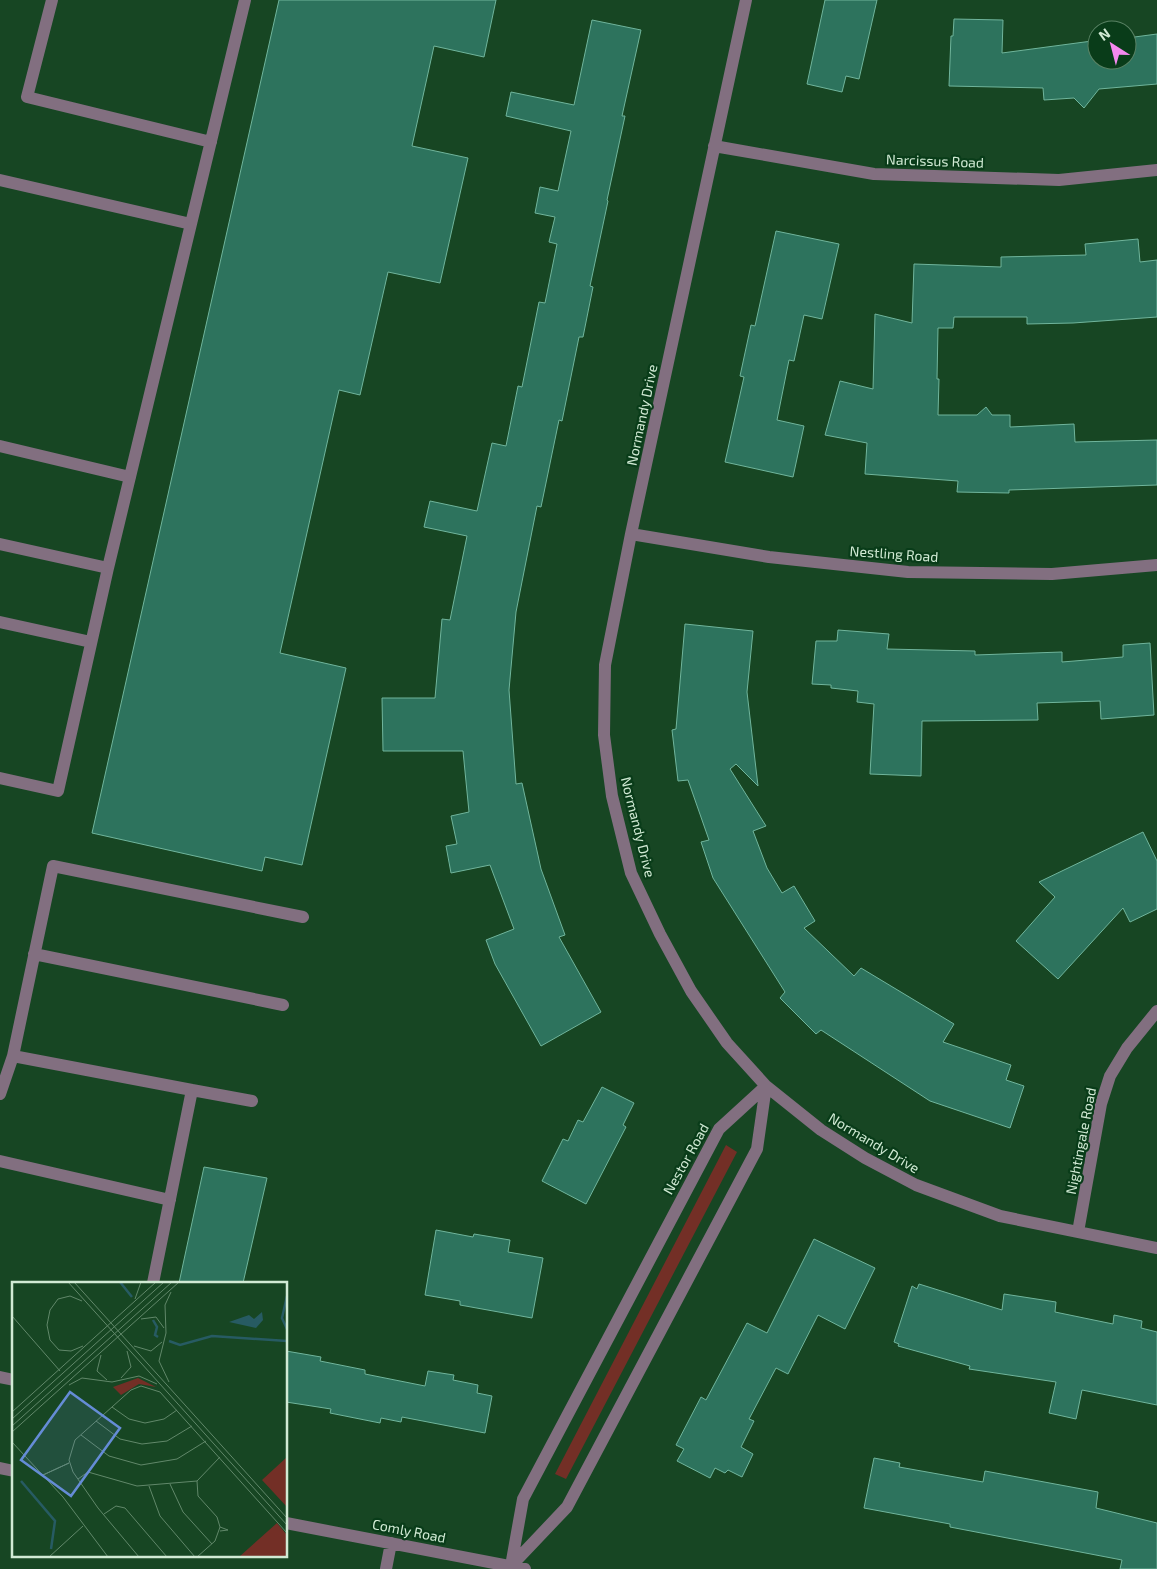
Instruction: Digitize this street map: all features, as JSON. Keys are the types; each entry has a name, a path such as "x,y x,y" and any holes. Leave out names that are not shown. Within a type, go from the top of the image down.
{"street":[{"path":"52,0 27,97 211,142"},
{"path":"0,778 58,791 108,568 245,0"},
{"name":"Normandy Drive","path":"746,0 631,534 606,665 604,735 612,796 632,873 660,934 691,991 727,1043 766,1086 821,1130 865,1158 916,1185 1000,1216 1157,1248"},
{"name":"Narcissus Road","path":"714,146 874,174 1059,180 1157,170"},
{"path":"0,180 191,224"},
{"path":"0,446 130,477"},
{"name":"Nestling Road","path":"631,534 769,557 908,572 1052,574 1157,565"},
{"path":"0,544 108,568"},
{"path":"0,622 91,642"},
{"path":"0,1094 13,1056 53,866 303,917"},
{"path":"34,954 283,1005"},
{"name":"Nightingale Road","path":"1078,1232 1101,1104 1110,1076 1127,1048 1157,1011"},
{"path":"13,1056 252,1101"},
{"path":"512,1566 567,1507 756,1149 766,1086"},
{"name":"Nestor Road","path":"512,1566 523,1499 718,1129 766,1086"},
{"path":"153,1282 192,1090"},
{"path":"0,1161 170,1200"},
{"name":"Comly Road","path":"288,1523 525,1569"},
{"path":"386,1569 391,1543"}],"shaded area":[{"path":"726,1145 737,1152 566,1479 555,1474"}],"building":[{"path":"279,0 496,0 484,57 434,46 412,146 468,158 440,283 388,272 360,395 339,390 280,653 346,668 302,865 265,857 262,871 92,833"},
{"path":"825,0 877,0 859,79 846,76 842,92 807,84"},
{"path":"954,19 1003,20 1002,53 1087,42 1087,70 1137,70 1137,37 1157,34 1157,84 1099,89 1084,108 1074,98 1044,100 1043,88 949,86 951,36 953,36"},
{"path":"592,20 641,30 622,116 625,116 590,286 593,287 583,337 579,337 562,421 559,420 541,507 537,506 516,612 509,690 516,784 522,783 541,869 565,935 559,937 601,1012 541,1046 495,964 486,940 514,929 490,865 451,873 446,846 457,844 451,816 469,812 463,751 383,751 382,698 435,698 442,619 450,620 467,536 424,527 430,501 477,511 492,443 506,446 518,386 522,387 539,302 545,303 557,244 549,242 555,217 535,213 540,187 558,191 571,131 506,116 511,92 574,105"},
{"path":"776,231 839,244 822,319 804,315 794,361 789,360 777,420 804,426 793,477 725,462 744,377 740,376 751,325 755,326"},
{"path":"1138,239 1140,262 1157,260 1157,317 1027,324 1027,317 954,317 953,328 938,328 938,415 977,415 986,407 992,415 1010,415 1010,427 1074,424 1075,442 1157,440 1157,485 1009,490 1009,493 957,492 958,481 865,474 867,443 825,435 840,381 873,389 875,314 912,323 914,264 1001,267 1001,257 1086,255 1085,244"},
{"path":"685,624 753,631 747,692 758,786 736,764 730,769 766,826 753,831 767,868 782,893 794,886 815,921 804,928 854,976 861,968 954,1024 943,1042 1011,1065 1006,1080 1024,1086 1010,1128 930,1101 821,1030 816,1034 780,998 785,992 713,878 701,842 709,840 688,780 678,781 672,730 676,729"},
{"path":"838,630 889,634 887,649 975,651 975,655 1062,652 1062,662 1123,657 1123,645 1150,643 1154,715 1101,719 1100,701 1037,703 1038,720 922,721 921,776 870,774 874,704 857,702 858,691 831,688 831,685 812,684 816,641 837,641"},
{"path":"1143,832 1157,861 1157,909 1130,922 1123,908 1058,979 1016,941 1055,897 1039,882"},
{"path":"602,1087 634,1103 623,1125 626,1127 586,1204 542,1181 563,1139 568,1141 578,1120 583,1122"},
{"path":"204,1167 267,1178 243,1282 179,1282"},
{"path":"436,1230 473,1237 474,1234 510,1240 508,1252 543,1258 532,1318 460,1305 460,1301 425,1295"},
{"path":"814,1239 875,1268 845,1329 818,1315 788,1374 776,1368 749,1419 754,1421 741,1447 753,1454 742,1477 728,1470 725,1473 715,1468 710,1478 677,1461 684,1449 676,1445 701,1397 706,1400 747,1323 767,1333"},
{"path":"919,1284 1002,1310 1004,1294 1056,1302 1055,1312 1113,1324 1114,1315 1142,1321 1141,1328 1157,1332 1157,1405 1082,1390 1076,1419 1049,1413 1056,1382 969,1369 970,1366 898,1346 899,1344 894,1342 912,1286 917,1289"},
{"path":"288,1351 321,1357 320,1361 365,1370 365,1374 425,1386 428,1371 454,1375 453,1380 478,1385 477,1393 492,1396 485,1433 402,1417 401,1422 381,1418 380,1423 330,1413 331,1409 288,1402"},
{"path":"874,1458 900,1463 899,1467 983,1482 985,1471 1098,1492 1096,1508 1157,1523 1157,1569 1120,1569 1122,1560 950,1527 950,1524 864,1508"}]}
